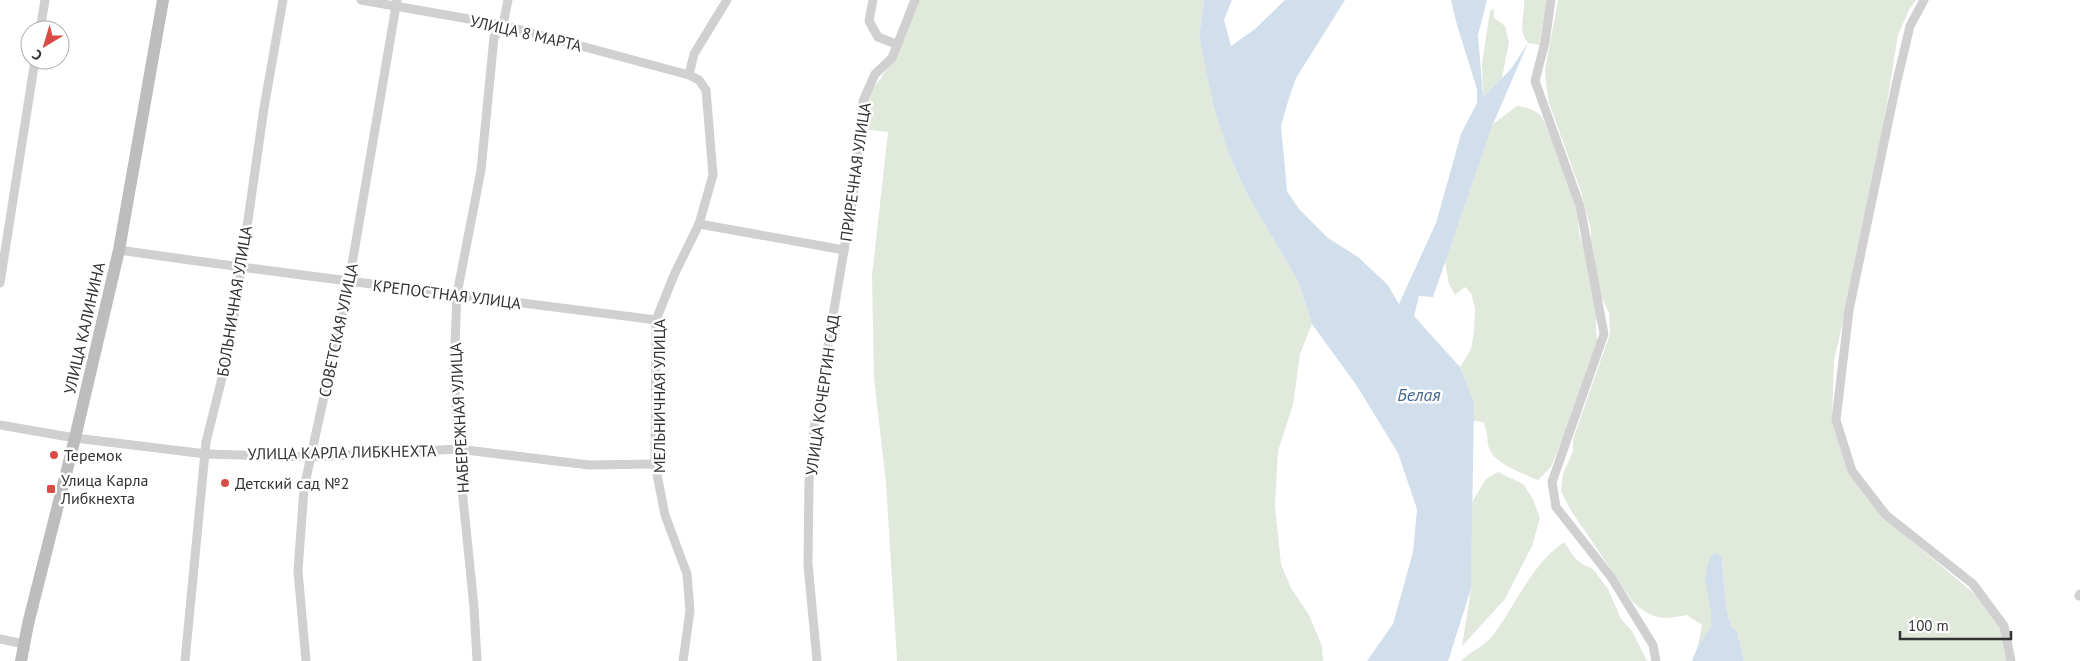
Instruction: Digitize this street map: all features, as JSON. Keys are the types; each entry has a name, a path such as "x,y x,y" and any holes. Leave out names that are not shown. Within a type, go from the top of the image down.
{"street":[{"path":"42,20 45,0"},
{"name":"УЛИЦА КАЛИНИНА","path":"21,661 119,250 163,0"},
{"name":"БОЛЬНИЧНАЯ УЛИЦА","path":"185,661 206,442 230,346 264,108 283,0"},
{"name":"УЛИЦА 8 МАРТА","path":"361,0 396,3 503,25 689,76"},
{"name":"НАБЕРЕЖНАЯ УЛИЦА","path":"477,661 474,607 458,449 454,372 457,294 481,170 494,37 503,25 508,0"},
{"path":"689,76 694,54 727,0"},
{"path":"873,0 869,22 878,37 896,44"},
{"name":"ПРИРЕЧНАЯ УЛИЦА","path":"844,250 853,197 864,101 875,74 892,58 915,0"},
{"path":"1551,0 1545,42 1535,80 1580,206 1604,334 1552,482 1556,507 1611,577 1653,645 1656,661"},
{"path":"1924,0 1910,26 1896,85 1849,310 1836,420 1852,471 1886,515 1973,584 2004,626 2011,661"},
{"name":"СОВЕТСКАЯ УЛИЦА","path":"306,661 298,571 304,488 349,282 396,3"},
{"path":"0,283 33,70"},
{"name":"МЕЛЬНИЧНАЯ УЛИЦА","path":"683,661 690,611 687,574 665,515 656,464 656,320 674,275 699,224 713,175 706,90 699,80 689,76"},
{"path":"699,224 844,250"},
{"name":"КРЕПОСТНАЯ УЛИЦА","path":"119,250 241,268 656,320"},
{"name":"УЛИЦА КОЧЕРГИН САД","path":"817,661 808,564 809,481 814,428 844,250"},
{"name":"УЛИЦА КАРЛА ЛИБКНЕХТА","path":"0,425 75,438 206,454 311,457 458,449 589,465 656,464"},
{"path":"0,639 24,644"}],"shaded area":[{"path":"918,0 1204,0 1199,36 1229,155 1248,196 1298,281 1312,324 1300,354 1293,405 1278,451 1275,506 1281,564 1291,588 1309,615 1322,646 1323,661 897,661 886,483 874,378 872,276 888,132 862,129 869,92 881,78 905,38"},
{"path":"1524,0 1547,0 1540,45 1528,43 1523,33"},
{"path":"1558,0 1916,0 1909,10 1898,35 1879,153 1834,361 1832,421 1850,474 1889,522 1976,595 1997,618 2010,661 1744,661 1737,633 1731,627 1726,607 1722,559 1712,555 1707,574 1712,608 1711,626 1698,646 1702,625 1687,615 1664,618 1652,615 1633,602 1570,509 1561,491 1563,474 1573,451 1573,439 1610,334 1609,313 1593,279 1598,307 1597,341 1564,436 1551,467 1538,480 1505,465 1491,452 1483,422 1473,421 1474,402 1460,367 1471,349 1475,308 1471,293 1465,287 1455,295 1449,284 1445,262 1493,124 1517,106 1533,110 1544,121 1574,199 1582,242 1590,252 1591,230 1581,192 1549,103 1546,85 1545,69"},
{"path":"1494,9 1494,18 1505,26 1509,42 1502,78 1483,97 1482,64 1490,11"},
{"path":"1498,472 1523,484 1533,499 1540,518 1532,546 1505,599 1462,646 1471,589 1472,502 1486,479"},
{"path":"1564,542 1579,562 1592,568 1608,589 1621,619 1632,631 1647,661 1461,661 1491,638 1533,573 1552,551"}],"water":[{"name":"Белая","path":"1204,0 1232,0 1224,20 1231,46 1255,29 1285,0 1345,0 1296,78 1289,98 1281,126 1287,191 1299,209 1328,238 1358,257 1387,284 1399,304 1436,223 1461,134 1477,103 1477,89 1451,0 1487,0 1478,35 1483,97 1511,69 1528,43 1493,124 1433,297 1419,296 1414,316 1460,367 1474,402 1471,589 1448,661 1367,661 1393,624 1413,552 1417,509 1398,453 1357,386 1312,324 1298,281 1248,196 1229,155 1214,107 1199,36"},
{"path":"1718,552 1722,559 1726,607 1731,627 1737,632 1744,661 1692,661 1698,646 1711,627 1711,612 1705,580 1708,563 1712,555"}],"place":[{"name":"Теремок","path":"54,455"},
{"name":"Детский сад №2","path":"225,483"},
{"name":"Улица Карла Либкнехта","path":"51,489"}]}
